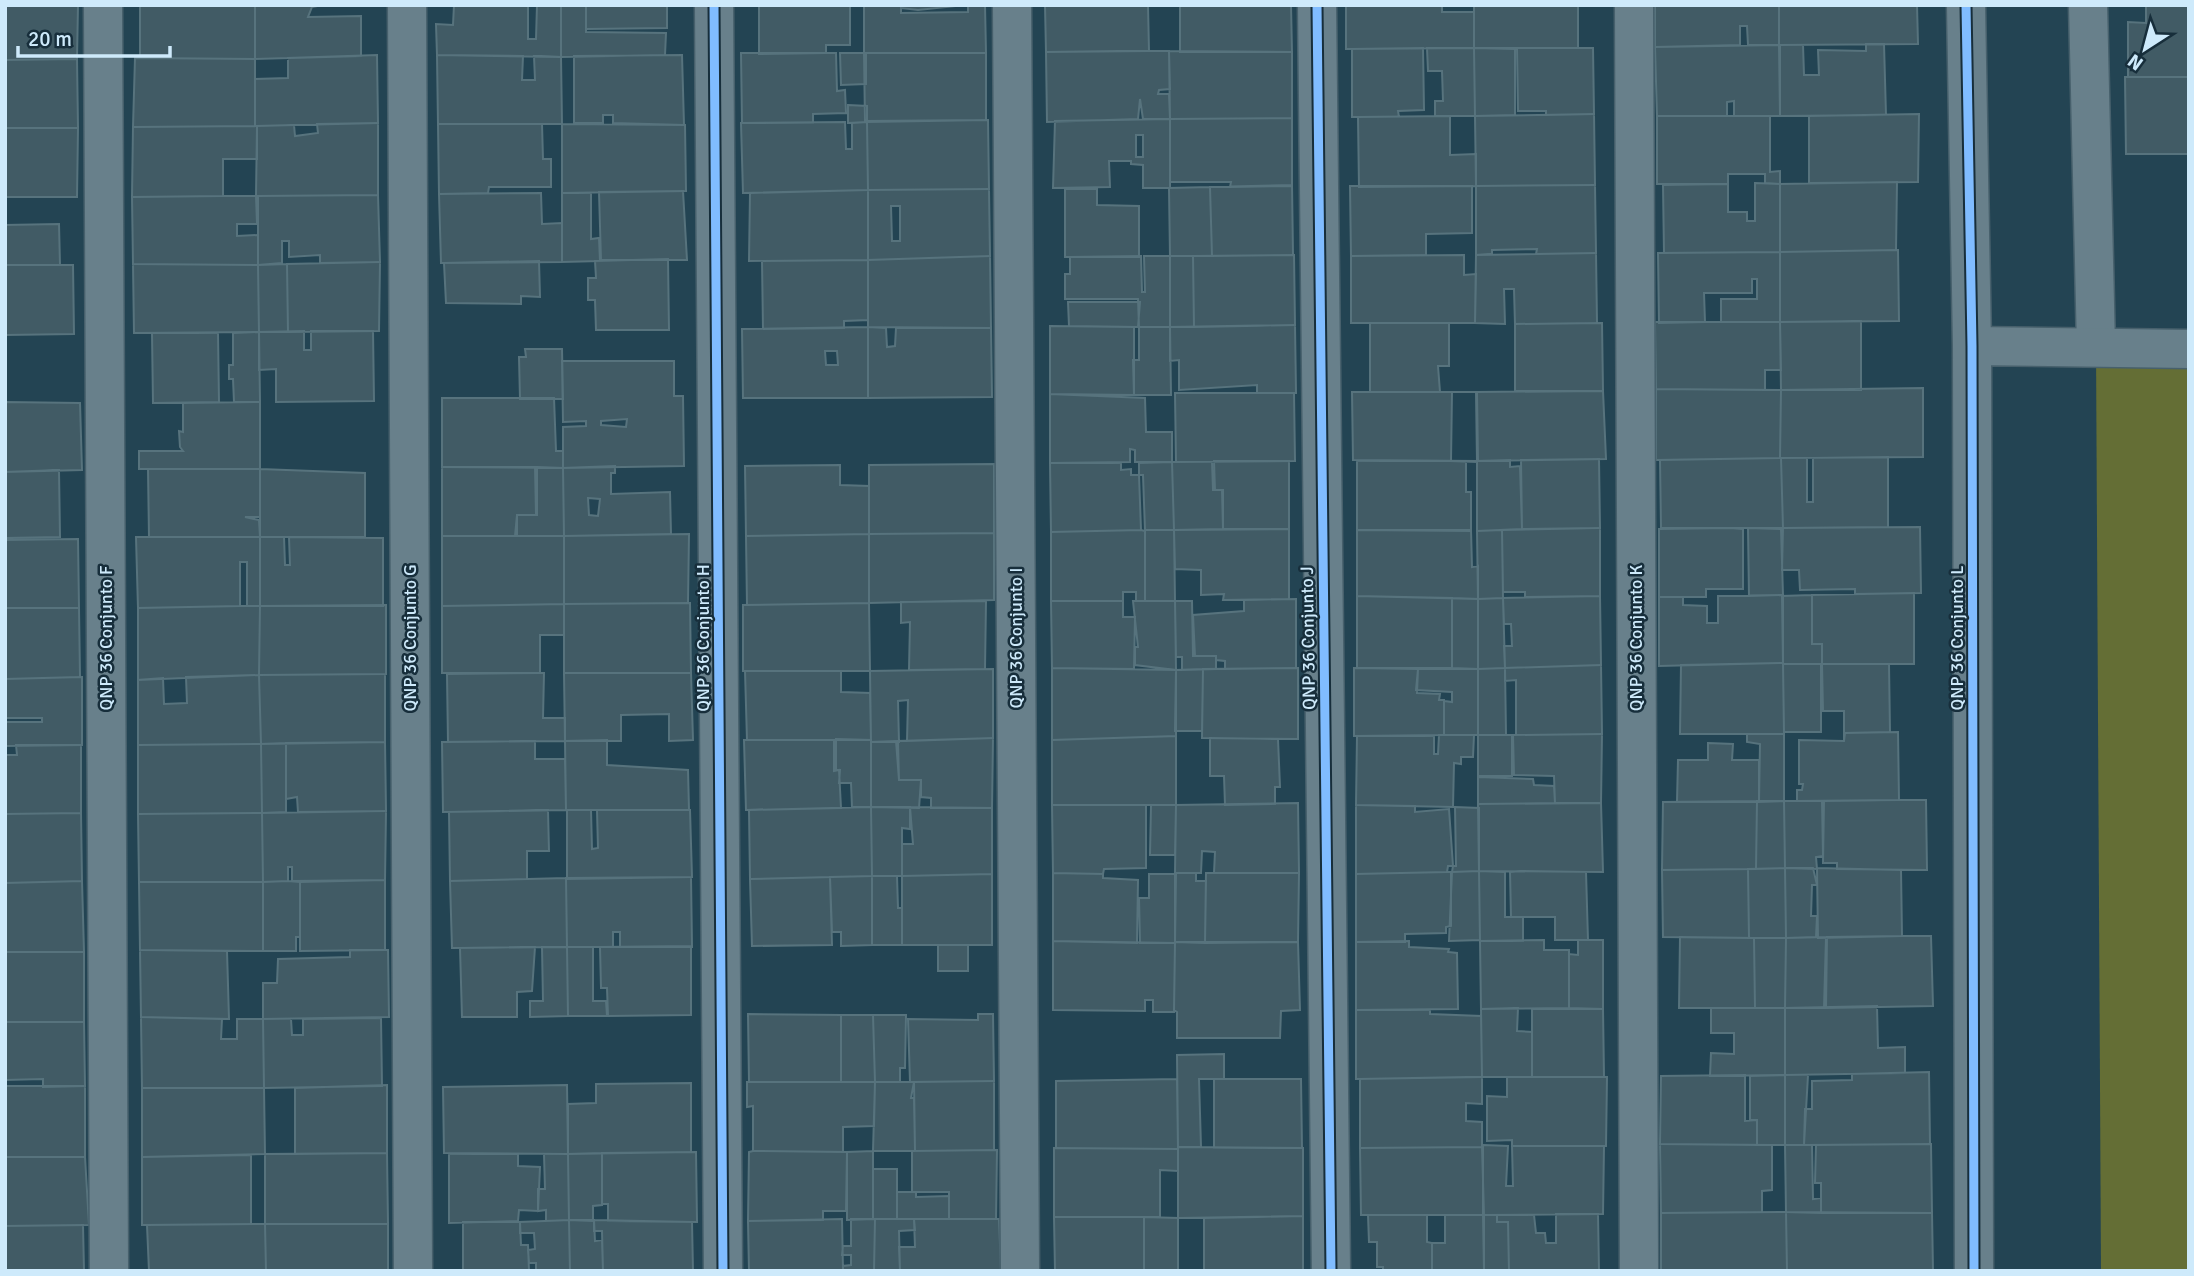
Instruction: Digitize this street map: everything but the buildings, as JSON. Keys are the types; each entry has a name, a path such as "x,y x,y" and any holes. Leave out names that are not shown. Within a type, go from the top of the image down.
{"street":[{"name":"QNP 36 Conjunto F","path":"103,5 108,1271"},
{"name":"QNP 36 Conjunto G","path":"407,5 414,1271"},
{"name":"QNP 36 Conjunto H","path":"714,5 723,1271"},
{"name":"QNP 36 Conjunto I","path":"1012,5 1020,1271"},
{"name":"QNP 36 Conjunto J","path":"1317,5 1331,1271"},
{"name":"QNP 36 Conjunto K","path":"1634,5 1639,1271"},
{"name":"QNP 36 Conjunto L","path":"1966,5 1972,346 1974,1271"},
{"path":"2088,5 2096,347"},
{"path":"1972,346 2189,349"}],"green space":[{"path":"2096,347 2189,349 2189,1271 2101,1271"}],"cycle path":[{"path":"714,5 723,1271"},
{"path":"1317,5 1331,1271"},
{"path":"1966,5 1972,346 1974,1271"}]}
